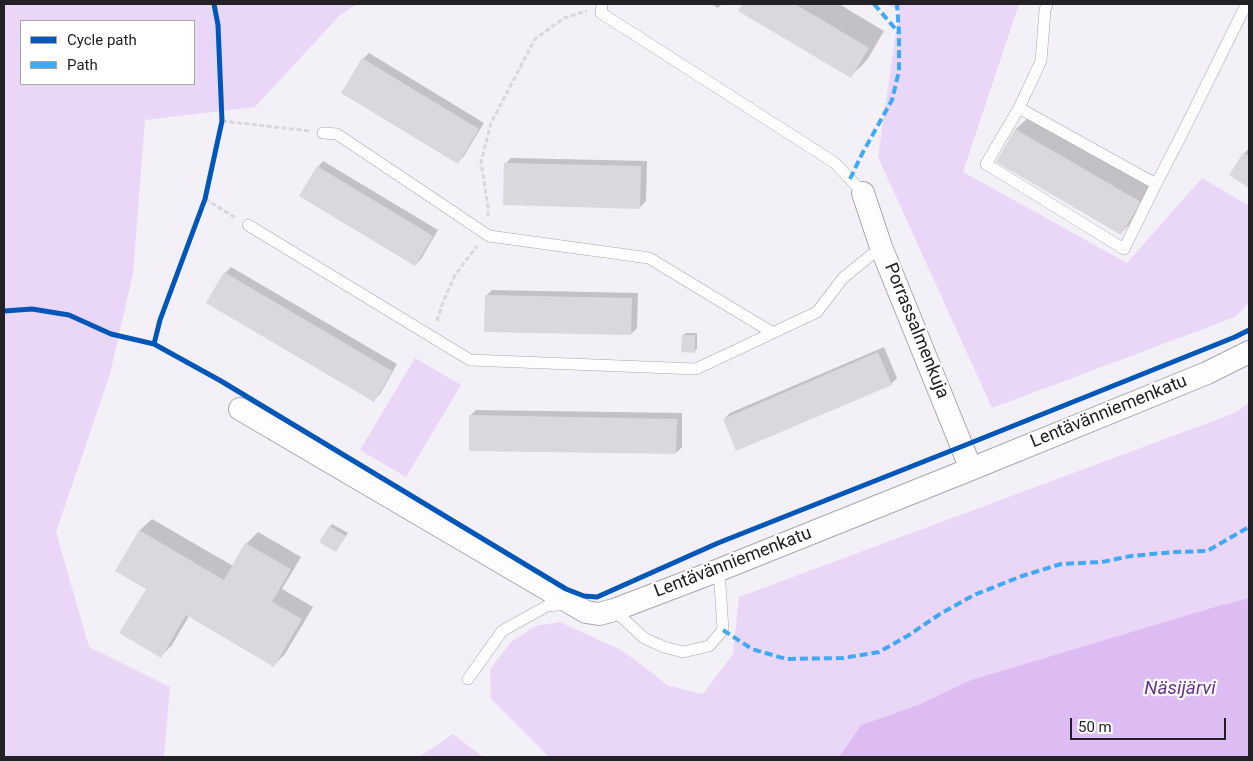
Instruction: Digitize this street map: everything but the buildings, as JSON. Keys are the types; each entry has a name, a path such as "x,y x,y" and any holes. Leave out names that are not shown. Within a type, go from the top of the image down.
{"street":[{"name":"Porrassalmenkuja","path":"863,193 882,247 971,469"},
{"name":"Lentävänniemenkatu","path":"240,409 586,612 599,614 719,570 971,469 1207,373 1249,352"}],"lane":[{"path":"1047,4 1041,61 1019,108 986,164 1124,249 1247,4"},
{"path":"602,5 601,13 834,163 863,193"},
{"path":"1019,108 1156,184"},
{"path":"323,133 337,134 489,236 649,258 774,334"},
{"path":"248,225 470,360 696,369 774,334 817,312 842,278 882,247"},
{"path":"614,610 644,638 664,647 683,652 709,646 723,630 719,570"},
{"path":"468,679 502,631 547,606 571,603"}],"path":[{"path":"432,337 443,302 455,275 486,234 488,207 481,162 492,123 535,39 564,18 602,5"},
{"path":"220,130 222,111"},
{"path":"222,121 323,133"},
{"path":"202,208 207,189"},
{"path":"205,199 248,225"}],"shaded area":[{"path":"4,4 357,4 339,16 255,107 145,120 133,273 110,374 56,532 89,647 170,687 164,757 5,757"},
{"path":"887,4 1019,4 963,172 1127,263 1202,178 1249,206 1249,303 1235,317 992,408 878,157 899,11"},
{"path":"415,358 461,385 406,477 360,450"},
{"path":"1249,403 1249,598 971,680 918,705 861,725 839,757 549,757 491,699 490,669 512,641 536,626 560,622 623,651 669,686 703,694 733,654 739,597 1235,413"},
{"path":"453,734 483,757 419,757"}],"water":[{"name":"Näsijärvi","path":"1249,598 1249,757 839,757 861,725 918,705 971,680"}],"marked path":[{"path":"874,4 899,33"},
{"path":"850,179 892,100 899,71 897,4"},
{"path":"723,630 752,649 786,659 843,658 879,652 974,595 1022,576 1061,564 1102,562 1131,556 1175,552 1207,551 1249,527"}],"cycle path":[{"path":"154,344 160,320 205,199 222,121 218,25 214,4"},
{"path":"4,311 32,309 69,315 111,334 154,344 221,381 566,589 584,596 597,597 718,543 1249,330"}]}
